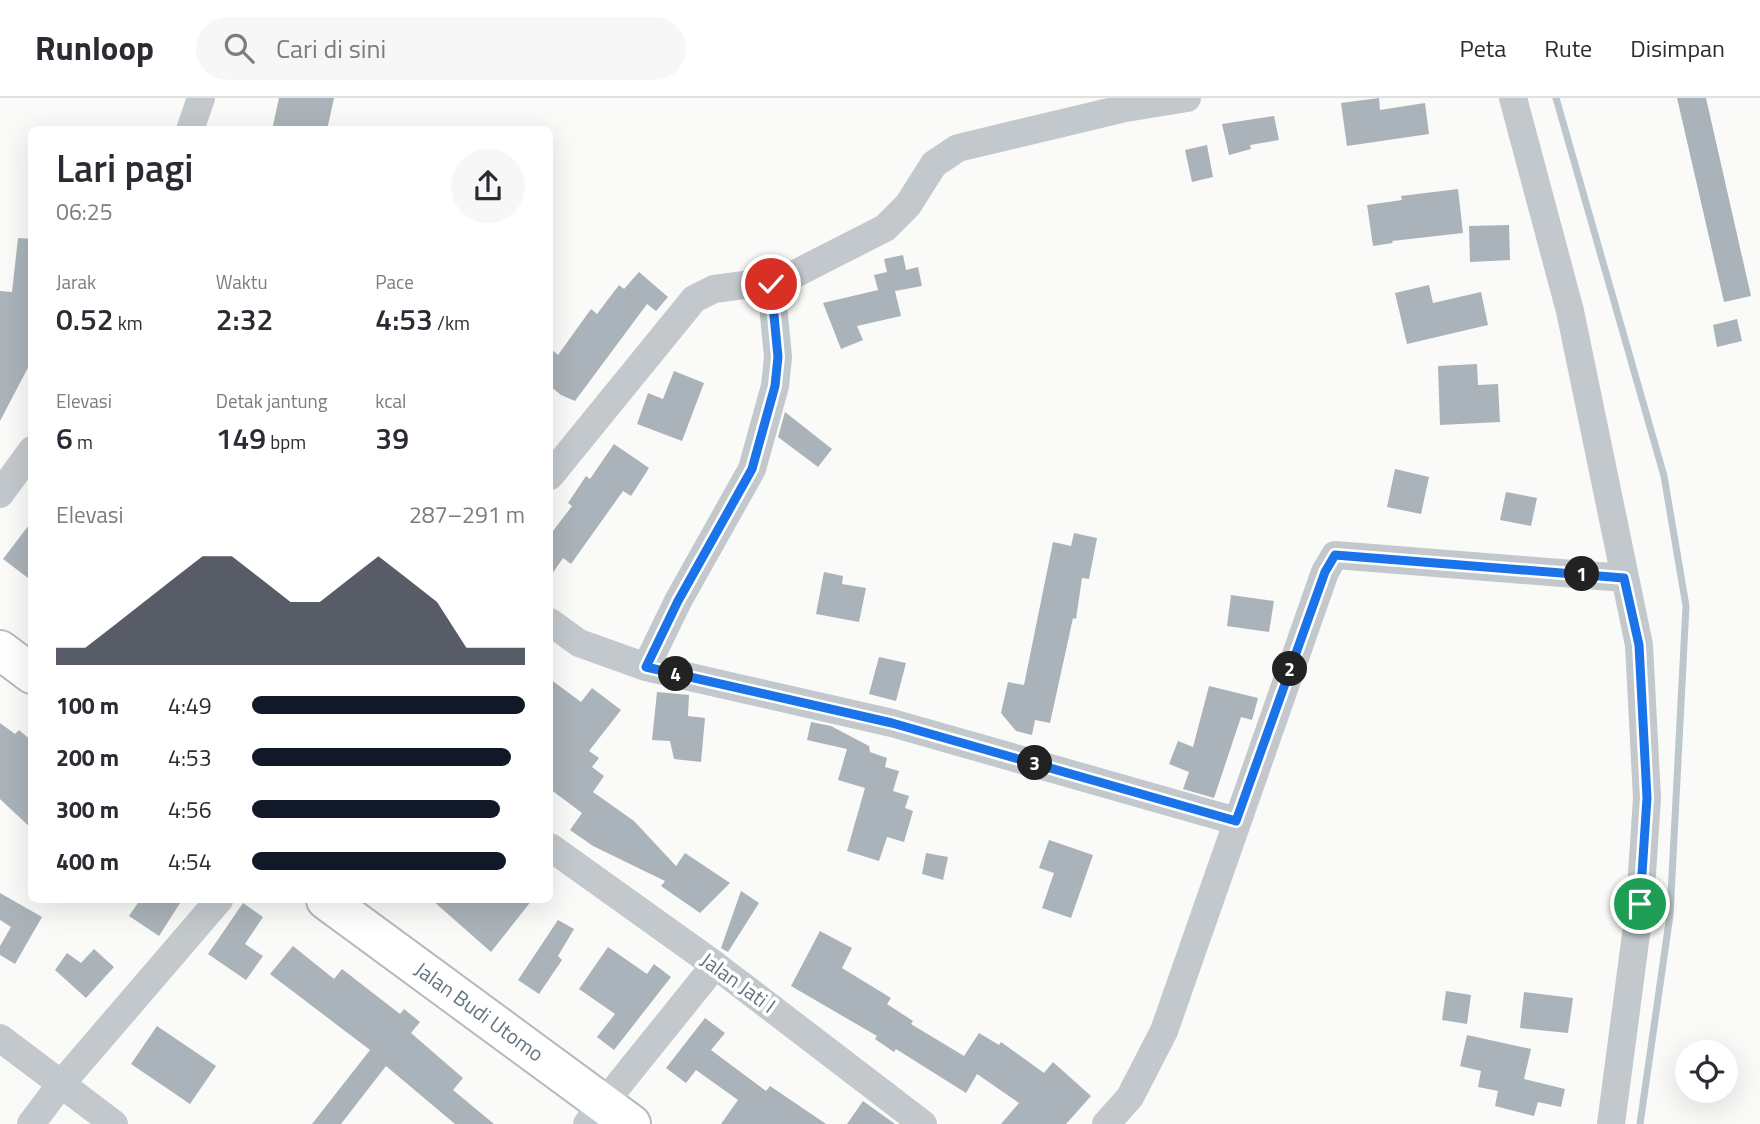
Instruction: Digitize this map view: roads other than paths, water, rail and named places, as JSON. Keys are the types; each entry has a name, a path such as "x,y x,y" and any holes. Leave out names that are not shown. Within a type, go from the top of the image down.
{"main road":[{"path":"0,650 28,671"},
{"name":"Jalan Budi Utomo","path":"330,903 607,1117"}],"street":[{"path":"191,126 201,98"},
{"path":"553,472 694,299 714,289 771,284 891,223 908,205 934,164 958,148 1125,103 1187,98"},
{"path":"1513,98 1570,311 1639,645 1647,798 1640,904 1611,1124"},
{"path":"646,667 678,601 752,469 775,386 778,357 771,284"},
{"path":"0,494 28,460"},
{"path":"1106,1124 1130,1097 1164,1031 1325,572 1335,555 1624,578"},
{"path":"553,624 579,643 646,667 892,723 1236,821"},
{"name":"Jalan Jati I","path":"553,848 715,965 923,1124"},
{"path":"31,1124 61,1084 216,903"},
{"path":"607,1117 715,965"},
{"path":"0,1038 114,1124"}],"waterway":[{"path":"1556,98 1664,476 1686,606 1670,915 1640,1124"}]}
